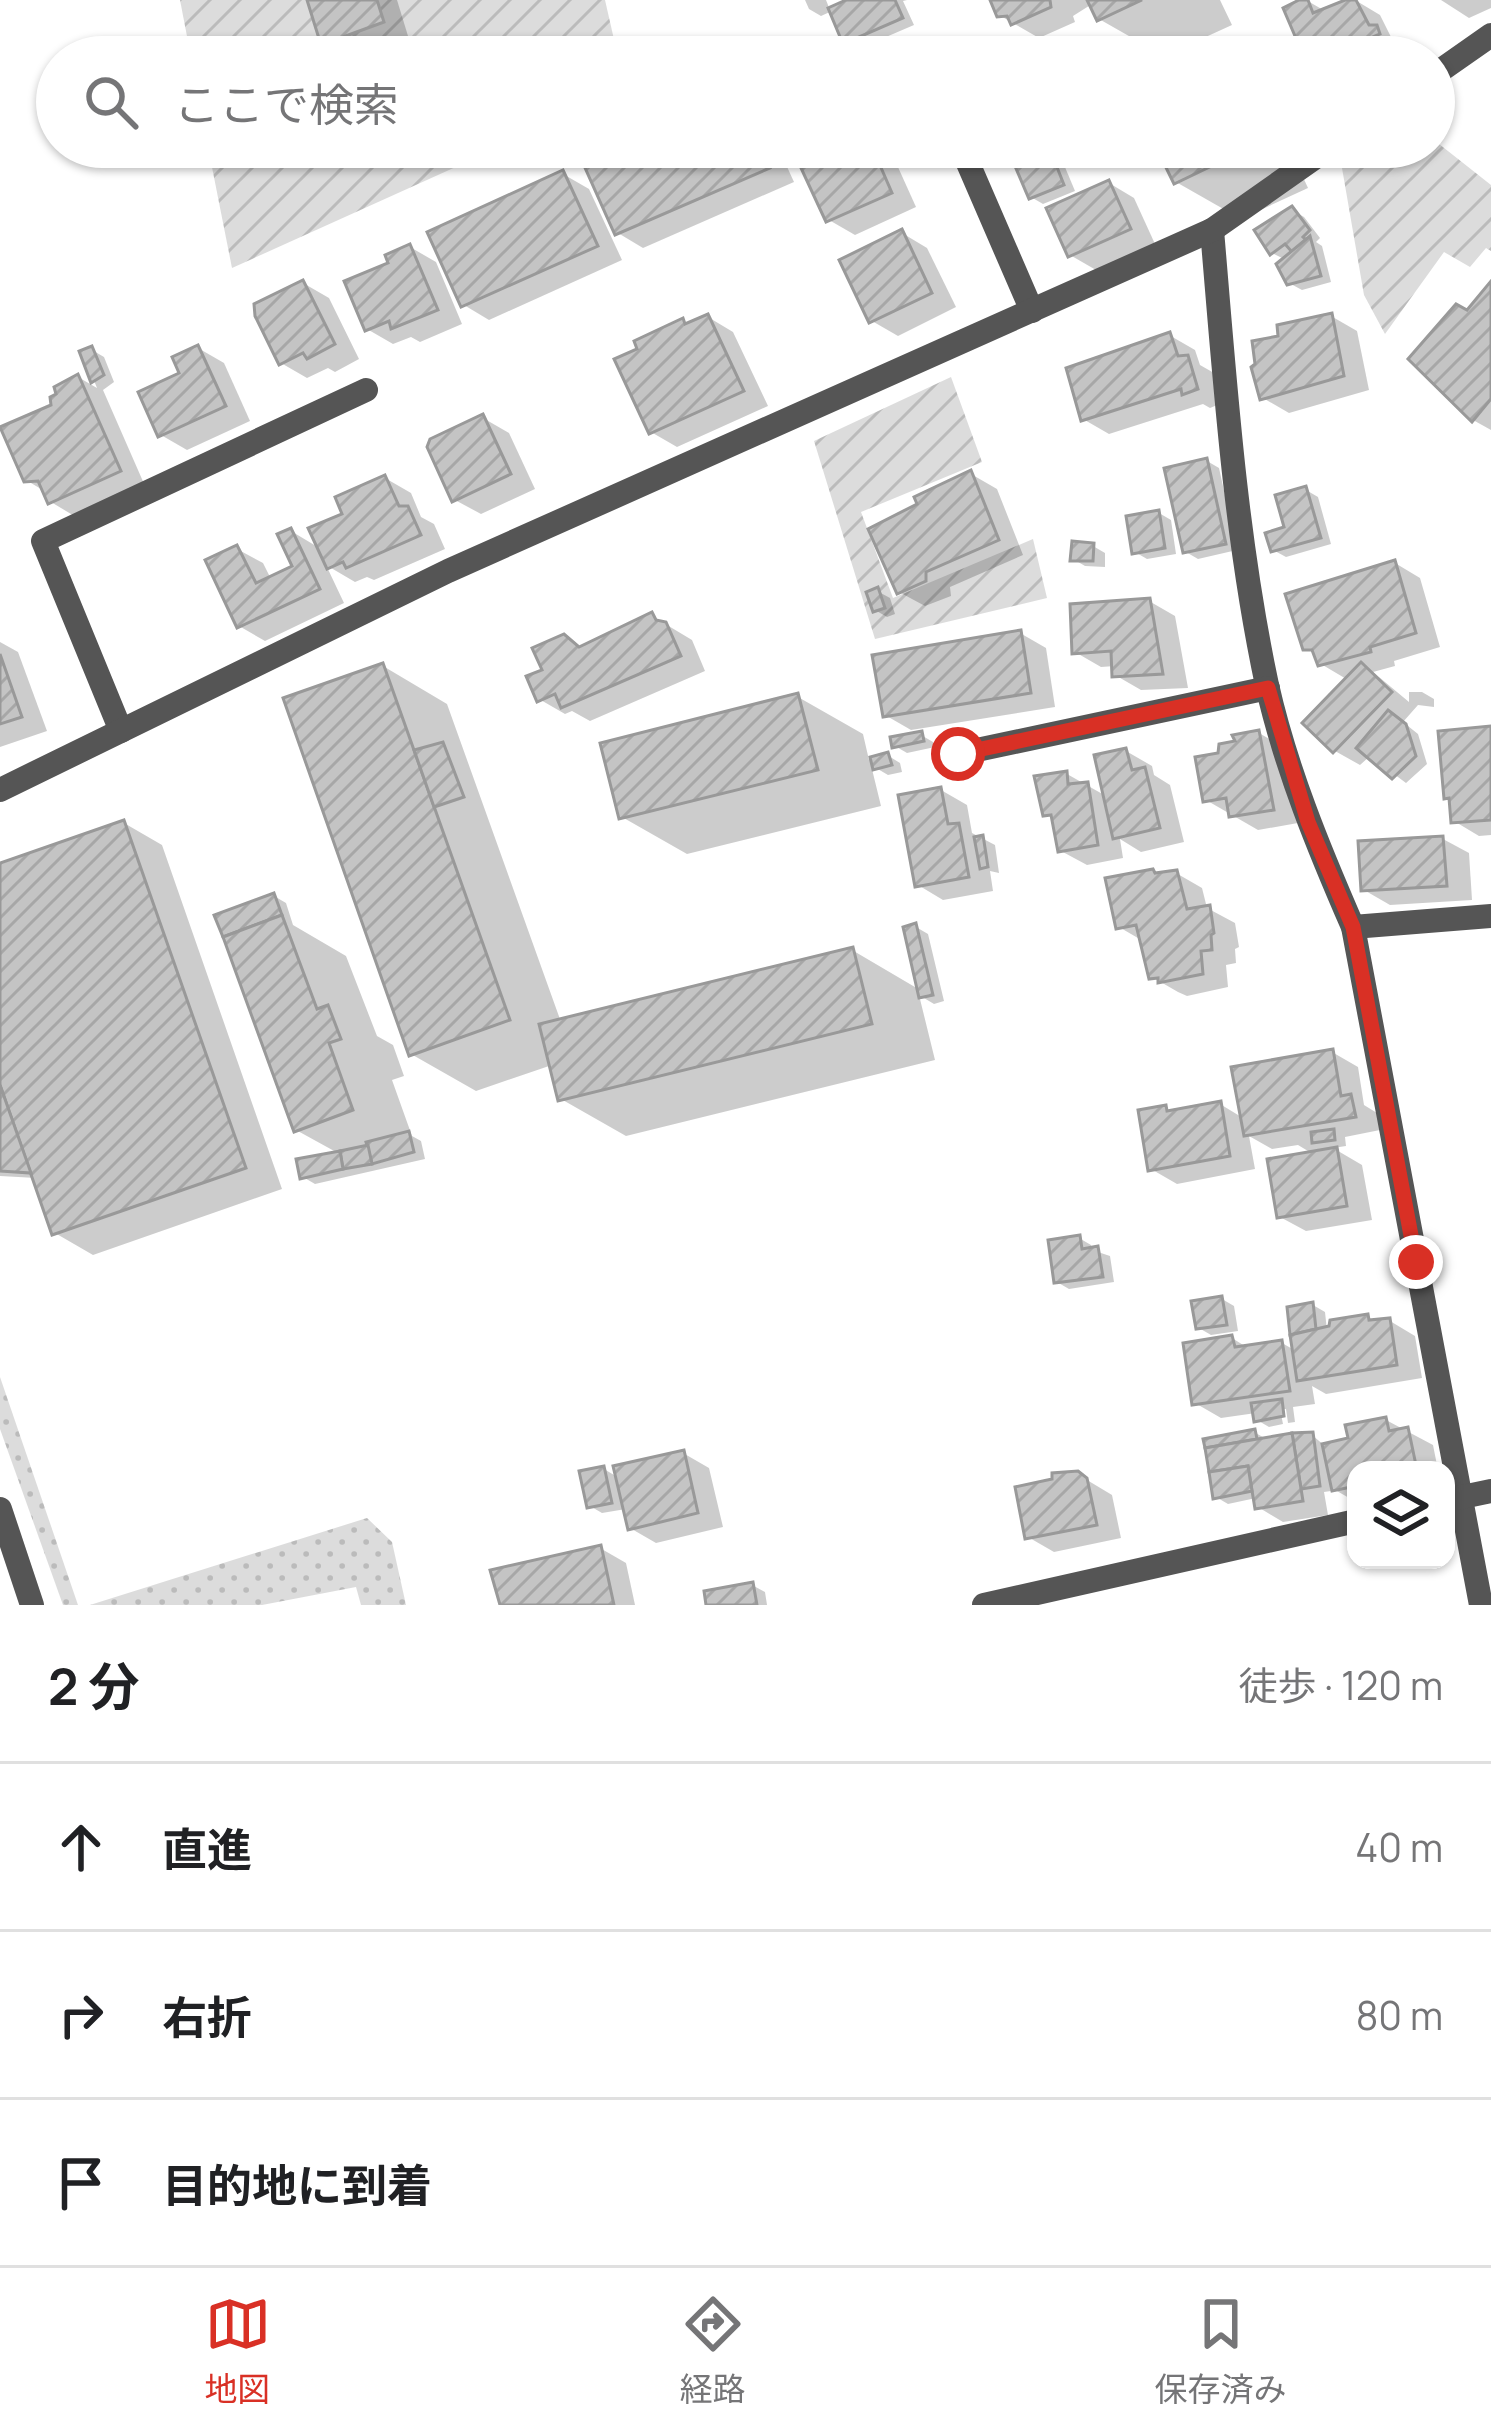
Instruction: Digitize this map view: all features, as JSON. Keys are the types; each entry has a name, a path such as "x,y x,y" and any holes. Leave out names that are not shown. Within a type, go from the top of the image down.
{"street":[{"path":"1455,59 1491,34"},
{"path":"971,168 1032,311"},
{"path":"0,790 448,572 1211,230 1300,168"},
{"path":"1211,230 1235,494 1268,688 1308,822 1353,927 1447,1461"},
{"path":"121,731 43,541 367,390"},
{"path":"958,754 1268,688"},
{"path":"1353,927 1491,916"},
{"path":"1455,1499 1491,1490"},
{"path":"1455,1503 1480,1605"},
{"path":"0,1509 32,1605"},
{"path":"984,1605 1347,1523"}],"shaded area":[{"path":"180,0 605,0 613,36 187,36"},
{"path":"1455,157 1491,185 1491,251 1486,248 1470,267 1444,252 1385,334 1364,295 1342,168 1455,168"},
{"path":"212,168 453,168 232,268"},
{"path":"951,377 982,462 861,512 893,598 1033,539 1047,598 875,639 814,441"},
{"path":"0,1377 78,1605 63,1605 0,1429"},
{"path":"367,1518 392,1542 406,1605 361,1605 356,1587 262,1605 90,1605"}],"building":[{"path":"307,0 377,0 384,22 346,36 318,36"},
{"path":"846,0 895,0 903,18 861,36 840,36 828,8"},
{"path":"990,0 1050,0 1051,7 1011,25 1007,16 997,17"},
{"path":"1087,0 1142,0 1097,21"},
{"path":"1308,0 1313,13 1356,0 1369,25 1377,25 1380,34 1295,36 1283,8"},
{"path":"585,168 770,168 615,235"},
{"path":"801,168 881,168 892,193 826,222"},
{"path":"1016,168 1057,168 1064,185 1029,199"},
{"path":"1166,168 1207,168 1174,184"},
{"path":"563,170 598,246 461,307 427,232"},
{"path":"1109,180 1131,229 1068,257 1046,208"},
{"path":"1292,206 1310,230 1303,237 1306,240 1292,252 1285,244 1270,255 1254,230"},
{"path":"902,229 932,293 869,323 839,260"},
{"path":"1310,236 1321,276 1287,285 1276,264"},
{"path":"410,244 438,310 391,329 389,321 365,331 344,281 388,263 385,255"},
{"path":"303,280 335,344 307,359 303,353 279,365 255,316 254,304"},
{"path":"1491,281 1491,399 1472,422 1408,359 1456,304 1467,310"},
{"path":"1332,313 1344,376 1260,400 1251,367 1255,364 1252,341 1278,336 1277,325"},
{"path":"708,314 744,391 649,434 614,359 637,349 634,341 683,318 685,324"},
{"path":"1170,332 1178,356 1188,355 1198,389 1182,395 1181,389 1081,421 1066,368"},
{"path":"198,345 226,406 158,437 138,392 179,373 172,357"},
{"path":"92,346 104,375 91,383 79,351"},
{"path":"78,374 121,471 48,504 38,481 24,482 0,427 51,405 54,387"},
{"path":"483,414 511,474 452,502 427,447 430,439"},
{"path":"1207,458 1226,544 1183,553 1164,468"},
{"path":"971,470 999,540 926,572 926,581 897,594 868,529 917,504 914,497"},
{"path":"385,475 399,506 408,506 421,535 346,568 343,562 327,569 308,528 342,514 335,497"},
{"path":"1306,486 1321,538 1271,552 1265,533 1284,527 1275,495"},
{"path":"1159,510 1165,548 1132,554 1126,516"},
{"path":"291,528 320,589 237,628 205,560 237,545 256,583 292,566 277,534"},
{"path":"1072,541 1094,543 1093,561 1070,561"},
{"path":"1395,560 1416,633 1370,647 1371,652 1318,666 1312,650 1303,650 1285,594"},
{"path":"878,587 885,608 873,612 866,592"},
{"path":"1150,598 1163,674 1112,677 1111,651 1072,654 1070,604"},
{"path":"652,612 656,620 666,622 681,656 561,708 555,694 537,702 526,676 542,670 532,648 564,634 579,647"},
{"path":"1021,630 1031,693 883,717 872,655"},
{"path":"0,654 22,717 0,724"},
{"path":"1361,662 1392,692 1333,753 1302,723"},
{"path":"383,663 510,1020 409,1056 283,698"},
{"path":"798,693 818,770 619,819 600,743"},
{"path":"1388,710 1406,724 1416,756 1392,779 1356,748"},
{"path":"1491,726 1491,820 1451,823 1438,731"},
{"path":"1259,730 1274,810 1229,817 1226,798 1203,802 1195,757 1218,753 1219,744 1235,741 1232,735"},
{"path":"922,731 924,741 892,748 890,737"},
{"path":"443,742 464,797 434,807 414,750"},
{"path":"1126,748 1132,770 1145,767 1160,828 1113,839 1094,755"},
{"path":"888,752 892,765 873,770 870,757"},
{"path":"1067,771 1068,784 1088,782 1098,845 1058,852 1051,815 1043,816 1034,776"},
{"path":"941,787 948,824 959,823 969,877 915,887 898,795"},
{"path":"124,820 246,1168 52,1235 0,1085 0,863"},
{"path":"983,835 988,867 980,869 974,837"},
{"path":"1443,836 1447,886 1361,891 1358,841"},
{"path":"1153,869 1155,873 1177,870 1187,909 1210,905 1214,933 1212,950 1201,951 1203,974 1158,983 1158,978 1149,979 1136,925 1116,929 1105,878"},
{"path":"274,893 282,915 223,937 214,915"},
{"path":"282,915 317,1009 328,1005 341,1039 329,1043 353,1110 294,1132 223,937"},
{"path":"916,923 933,995 919,998 903,927"},
{"path":"853,947 872,1024 558,1101 539,1024"},
{"path":"1333,1049 1341,1096 1351,1094 1356,1117 1244,1136 1231,1067"},
{"path":"0,1085 31,1173 0,1171"},
{"path":"1221,1101 1230,1156 1148,1171 1138,1110 1166,1105 1167,1111"},
{"path":"1334,1129 1335,1140 1312,1143 1311,1132"},
{"path":"409,1131 414,1152 372,1164 366,1142"},
{"path":"368,1145 372,1164 343,1169 340,1151"},
{"path":"1337,1147 1347,1206 1277,1218 1267,1159"},
{"path":"340,1151 343,1169 300,1179 296,1159"},
{"path":"1080,1235 1082,1249 1098,1246 1103,1277 1054,1283 1048,1240"},
{"path":"1222,1296 1227,1325 1196,1329 1191,1301"},
{"path":"1313,1302 1316,1329 1290,1335 1287,1307"},
{"path":"1368,1314 1369,1320 1390,1318 1397,1365 1297,1381 1290,1335 1329,1326 1330,1320"},
{"path":"1232,1335 1235,1347 1282,1340 1290,1391 1192,1405 1183,1343"},
{"path":"1282,1399 1284,1416 1254,1422 1251,1403"},
{"path":"1386,1417 1389,1431 1408,1427 1415,1461 1347,1461 1347,1488 1332,1491 1322,1444 1348,1438 1345,1425"},
{"path":"1255,1429 1257,1439 1205,1448 1203,1439"},
{"path":"1313,1432 1320,1486 1301,1489 1292,1433"},
{"path":"1292,1433 1303,1501 1255,1509 1248,1466 1209,1472 1205,1448"},
{"path":"684,1450 698,1513 628,1530 613,1466"},
{"path":"604,1466 612,1503 587,1508 579,1471"},
{"path":"1248,1466 1252,1491 1213,1499 1209,1472"},
{"path":"1078,1471 1087,1478 1097,1525 1025,1539 1015,1487 1052,1479 1052,1473"},
{"path":"601,1545 614,1605 500,1605 490,1570"},
{"path":"753,1582 757,1605 706,1605 704,1591"}],"route":[{"path":"958,754 1268,688 1308,822 1353,927 1416,1262"}]}
